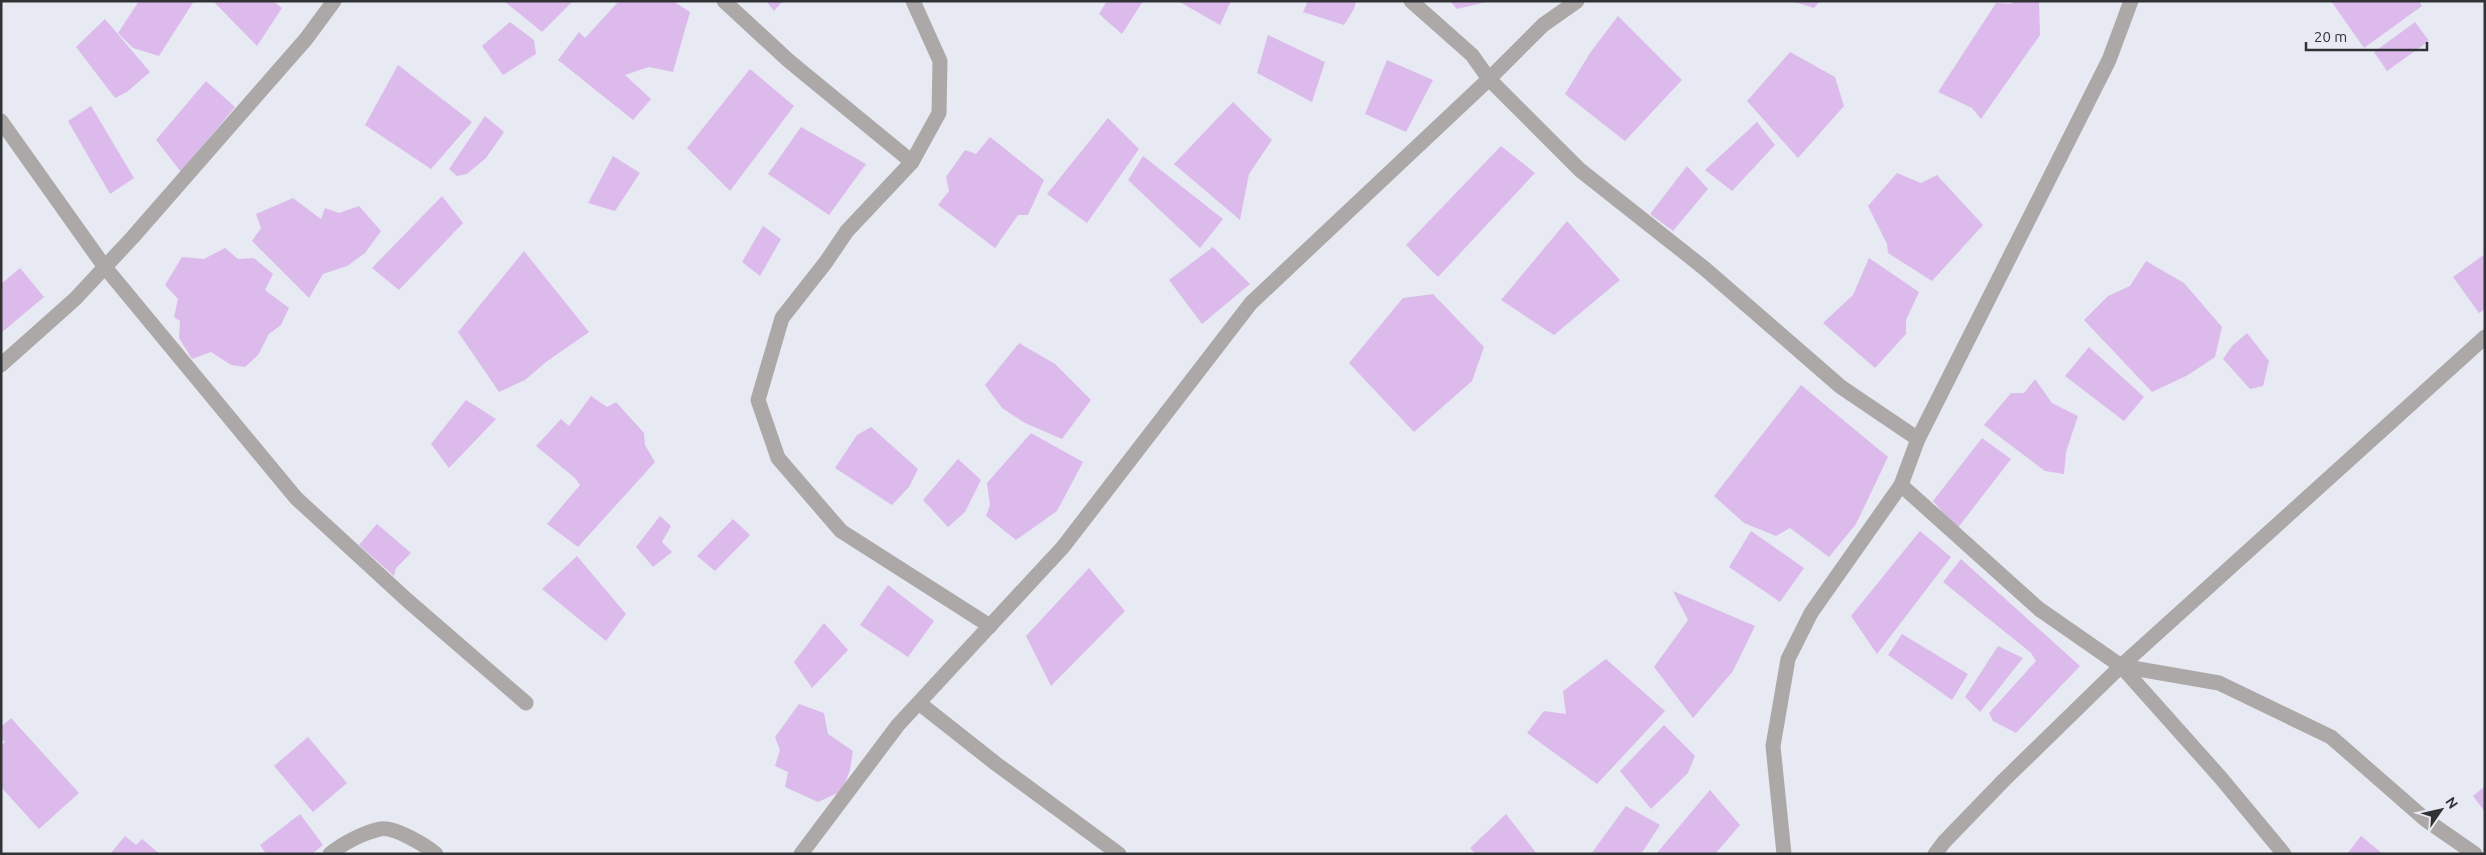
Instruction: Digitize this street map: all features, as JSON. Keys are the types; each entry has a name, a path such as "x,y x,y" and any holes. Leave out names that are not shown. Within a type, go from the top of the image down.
{"street":[{"path":"1,365 75,300 104,266 132,238 306,39 334,1"},
{"path":"724,1 789,61 912,162"},
{"path":"913,1 940,61 938,113 912,162 847,230 826,262 782,318 758,400 778,458 841,531 990,626"},
{"path":"1411,1 1472,55 1489,79 1580,170 1704,268 1841,387 1918,439"},
{"path":"801,854 898,725 1063,547 1250,303 1489,79 1542,25 1577,1"},
{"path":"1784,854 1773,746 1788,659 1811,613 1901,485 1918,439 2109,60 2131,1"},
{"path":"1,121 104,266 296,498 407,600 526,703"},
{"path":"1936,854 1944,842 2004,780 2121,666 2485,337"},
{"path":"1901,485 2039,609 2121,666 2220,777 2284,854"},
{"path":"2121,666 2219,683 2331,737 2426,820 2476,854"},
{"path":"919,703 995,763 1120,854"},
{"path":"330,854 340,846 381,828 416,839 436,854"}],"building":[{"path":"139,1 194,1 159,56 133,48 118,33"},
{"path":"213,1 273,1 282,8 257,46"},
{"path":"504,1 573,1 542,32"},
{"path":"619,1 673,1 690,12 673,72 649,67 625,75 651,99 633,120 558,60 579,32 585,38"},
{"path":"766,1 783,1 774,11"},
{"path":"1107,1 1143,1 1122,34 1099,14"},
{"path":"1178,1 1231,1 1220,25"},
{"path":"1308,1 1356,1 1354,9 1344,25 1303,12"},
{"path":"1450,1 1490,1 1457,9"},
{"path":"1791,1 1820,1 1814,8"},
{"path":"2014,1 2039,2 2040,35 1981,119 1972,108 1938,92 1996,3 2011,4"},
{"path":"2331,1 2419,1 2422,6 2364,48"},
{"path":"1618,16 1682,80 1625,141 1565,94 1590,53"},
{"path":"105,19 150,72 127,92 115,98 76,47"},
{"path":"510,22 534,40 536,54 503,75 482,46"},
{"path":"2415,22 2429,41 2387,71 2374,52"},
{"path":"1268,35 1325,62 1312,102 1257,73"},
{"path":"1790,52 1835,77 1844,106 1798,158 1747,101"},
{"path":"1387,60 1433,80 1406,132 1365,114"},
{"path":"398,65 472,122 431,169 365,125"},
{"path":"750,69 794,106 730,191 687,148"},
{"path":"206,81 235,107 181,172 156,140"},
{"path":"1233,102 1272,140 1249,174 1240,220 1174,164"},
{"path":"91,106 134,178 110,194 68,121"},
{"path":"485,116 504,132 486,158 467,174 457,176 449,169"},
{"path":"1108,118 1139,149 1087,223 1047,194"},
{"path":"1757,122 1775,145 1732,191 1705,170"},
{"path":"801,127 866,164 829,215 768,174"},
{"path":"990,137 1044,180 1028,215 1018,215 995,248 938,205 949,191 946,177 965,150 976,154"},
{"path":"1501,146 1535,173 1438,277 1406,245"},
{"path":"613,156 640,173 615,211 588,203"},
{"path":"1143,156 1223,219 1200,248 1128,180"},
{"path":"1687,166 1708,189 1673,231 1650,214"},
{"path":"1897,173 1921,183 1937,175 1983,225 1932,281 1888,253 1887,244 1868,206"},
{"path":"442,196 463,223 399,290 372,268"},
{"path":"293,198 321,219 325,208 339,213 359,206 381,231 365,253 347,266 323,274 309,298 252,241 261,228 256,214"},
{"path":"1567,221 1620,280 1554,335 1501,300"},
{"path":"763,226 781,239 760,276 742,262"},
{"path":"1213,247 1250,284 1202,324 1169,280"},
{"path":"225,248 238,259 254,258 273,274 265,290 289,308 281,325 269,334 258,355 245,367 231,365 211,352 192,359 179,338 180,321 174,317 178,299 165,285 182,257 204,259"},
{"path":"524,251 589,332 546,362 525,380 499,392 458,332"},
{"path":"2485,254 2485,309 2479,313 2453,277"},
{"path":"1869,258 1919,292 1906,320 1906,334 1875,368 1823,323 1853,295"},
{"path":"2146,261 2184,283 2222,327 2215,357 2188,375 2152,392 2084,320 2108,296 2130,286"},
{"path":"20,268 44,297 1,333 1,284"},
{"path":"1433,294 1484,347 1472,381 1414,432 1349,363 1403,298"},
{"path":"2247,333 2269,361 2263,386 2250,389 2223,359 2232,346"},
{"path":"1019,343 1055,364 1091,400 1062,439 1025,423 1002,408 985,385"},
{"path":"2089,347 2144,397 2124,421 2065,376"},
{"path":"2035,379 2052,403 2078,416 2066,452 2064,474 2045,471 1984,425 2011,393 2024,393"},
{"path":"1801,385 1888,457 1856,524 1829,557 1790,528 1776,536 1744,523 1714,496"},
{"path":"591,396 607,407 616,402 644,433 645,445 655,462 578,547 547,524 580,485 575,478 536,446 561,419 569,426"},
{"path":"466,400 496,419 449,468 431,444"},
{"path":"871,427 918,469 909,487 892,505 835,468 857,435"},
{"path":"1031,433 1083,462 1057,511 1016,540 986,516 990,505 987,483"},
{"path":"1982,438 2011,459 1957,529 1933,501"},
{"path":"958,459 981,480 965,512 948,527 923,500"},
{"path":"660,516 671,526 662,542 672,552 653,567 636,547"},
{"path":"733,519 750,535 715,571 697,556"},
{"path":"377,524 411,553 396,568 394,576 359,545"},
{"path":"1751,531 1804,568 1780,602 1729,567"},
{"path":"1920,531 1951,557 1877,654 1851,616"},
{"path":"577,556 626,614 606,641 542,589"},
{"path":"1961,559 2080,666 2016,733 1993,721 1989,713 2036,661 2031,653 1943,582"},
{"path":"1089,568 1125,611 1051,686 1026,636"},
{"path":"888,585 934,621 908,657 860,625"},
{"path":"1673,591 1755,626 1733,671 1693,718 1654,667 1688,620"},
{"path":"824,623 848,650 812,688 794,662"},
{"path":"1902,634 1968,674 1952,700 1888,655"},
{"path":"1998,646 2023,658 1980,712 1965,697"},
{"path":"1606,659 1665,711 1597,784 1527,733 1544,711 1566,714 1563,691"},
{"path":"799,704 824,713 828,734 853,751 850,770 842,791 818,802 785,787 788,772 775,766 780,750 775,737"},
{"path":"11,718 79,793 39,829 1,787 1,745 5,742 1,738 1,727"},
{"path":"1664,725 1695,756 1688,773 1651,809 1620,771"},
{"path":"308,737 347,783 313,812 274,766"},
{"path":"2485,786 2485,812 2473,796"},
{"path":"1710,790 1740,825 1715,854 1656,854"},
{"path":"1626,806 1660,825 1641,854 1591,854"},
{"path":"300,814 323,845 312,854 266,854 260,845"},
{"path":"1506,814 1537,854 1476,854 1470,848"},
{"path":"125,836 136,845 142,839 160,854 110,854"},
{"path":"2361,836 2383,854 2347,854"}]}
